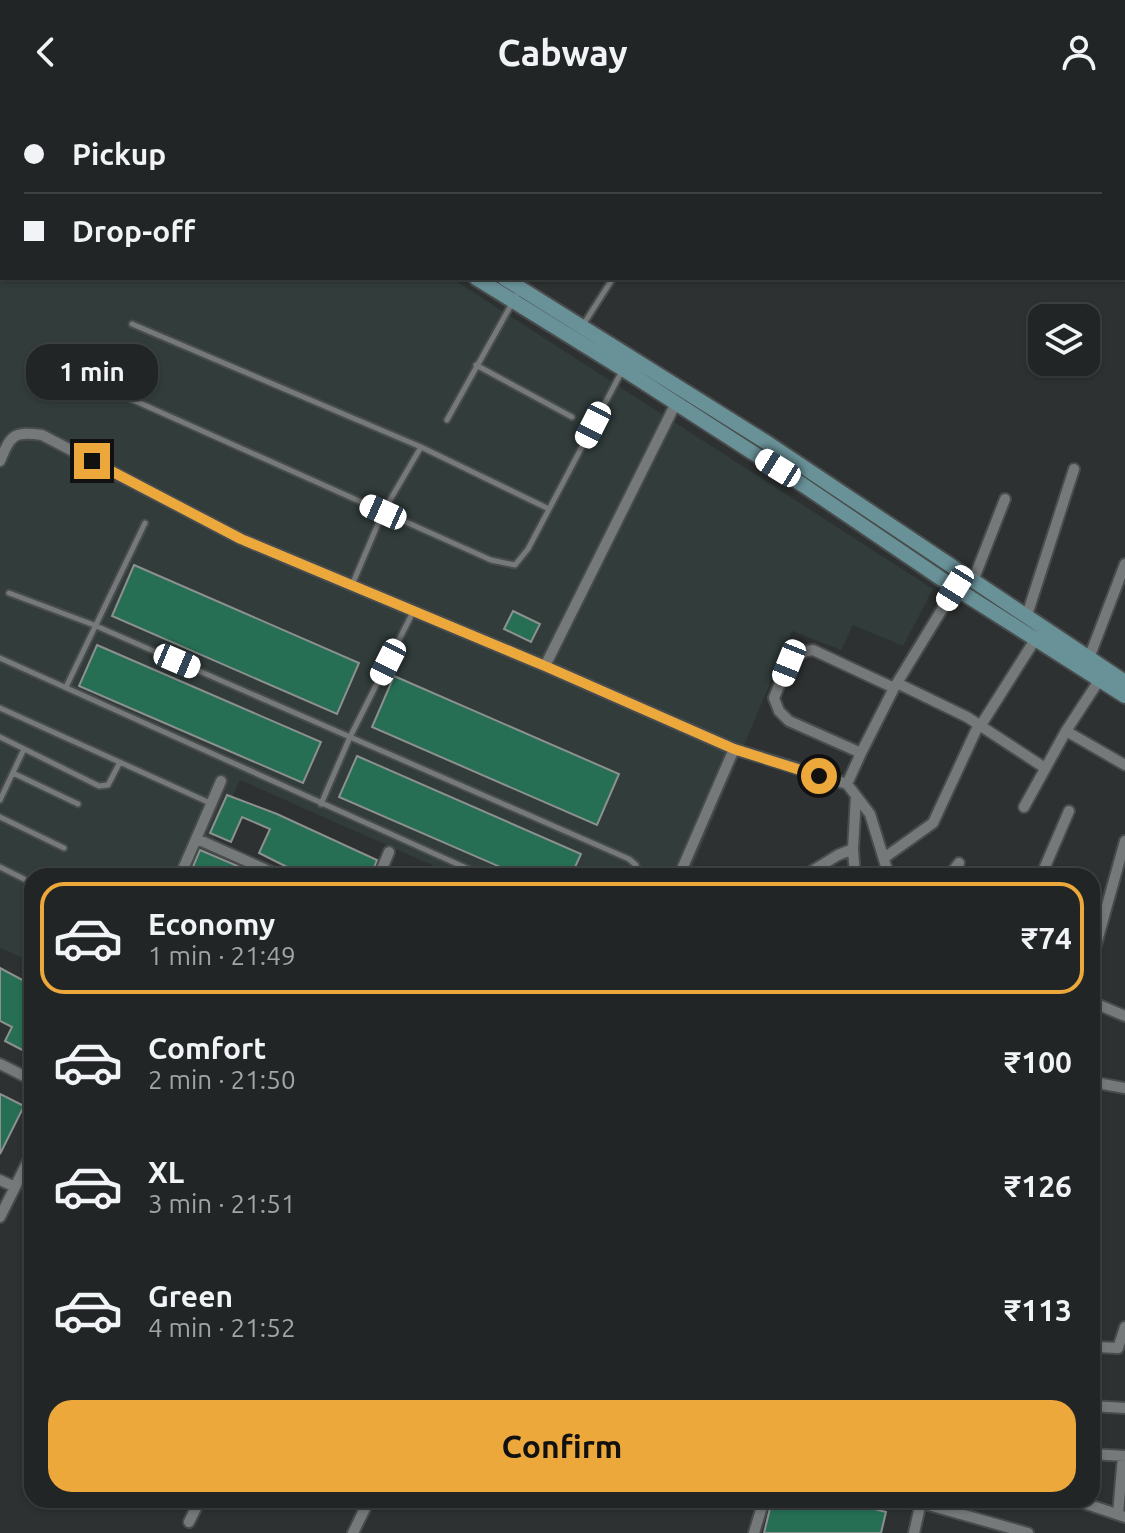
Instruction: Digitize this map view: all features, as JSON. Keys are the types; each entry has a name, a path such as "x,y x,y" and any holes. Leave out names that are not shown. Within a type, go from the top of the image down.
{"street":[{"path":"479,280 512,303 769,444 1027,615 1040,633 1125,696"},
{"path":"507,280 583,326 676,403 955,588 1089,658 1125,682"},
{"path":"545,666 676,403"},
{"path":"0,461 10,439 22,432 42,435 241,539 734,749 847,784 870,814 887,868"},
{"path":"1027,615 1074,469"},
{"path":"973,581 1005,499"},
{"path":"1089,658 1125,564"},
{"path":"847,784 895,686 955,588"},
{"path":"884,858 933,823 979,724 1040,633"},
{"path":"861,753 789,721 779,711 774,698 789,663 802,651 813,650 981,725 1045,768"},
{"path":"1024,807 1066,731 1100,679"},
{"path":"1066,731 1125,765"},
{"path":"682,868 734,749"},
{"path":"184,868 221,781"},
{"path":"854,868 856,796"},
{"path":"1044,868 1069,811"},
{"path":"197,839 260,868"},
{"path":"1100,930 1125,841"},
{"path":"817,868 853,849"},
{"path":"382,868 389,852"},
{"path":"955,868 959,863"},
{"path":"248,868 250,864"},
{"path":"1100,1005 1125,1016"},
{"path":"0,1064 24,1076"},
{"path":"1100,1083 1125,1088"},
{"path":"0,1217 24,1169"},
{"path":"0,1180 15,1187"},
{"path":"1100,1346 1122,1348 1125,1327"},
{"path":"1100,1406 1125,1408"},
{"path":"1098,1508 1122,1516 1124,1456 1100,1454"},
{"path":"189,1522 196,1508"},
{"path":"353,1533 365,1508"},
{"path":"754,1533 762,1508"},
{"path":"914,1533 916,1508"},
{"path":"940,1508 1028,1533"}],"lane":[{"path":"583,326 612,280"},
{"path":"447,420 520,288"},
{"path":"132,324 421,447 549,509"},
{"path":"75,374 491,560 515,565 528,549 626,363"},
{"path":"476,365 572,417"},
{"path":"352,585 383,512 421,447"},
{"path":"66,687 145,523"},
{"path":"9,593 94,625 629,859 636,868"},
{"path":"321,804 350,737 414,611"},
{"path":"0,658 466,868"},
{"path":"0,708 211,804"},
{"path":"0,737 104,787 120,762"},
{"path":"0,800 24,749"},
{"path":"13,773 78,804"},
{"path":"0,817 64,848"},
{"path":"0,867 24,879"}],"shaded area":[{"path":"0,280 454,280 933,589 903,646 853,625 841,650 792,631 692,868 439,868 240,780 200,868 24,868 24,958 0,948"}],"building":[{"path":"134,565 359,663 337,714 112,616"},
{"path":"513,611 540,624 531,642 504,629"},
{"path":"97,645 321,742 303,783 79,686"},
{"path":"394,676 619,774 597,825 372,727"},
{"path":"357,756 581,854 575,868 503,868 339,797"},
{"path":"227,795 277,814 377,860 374,868 289,868 259,853 270,829 242,817 231,842 210,833"},
{"path":"200,850 240,867 240,868 192,868"},
{"path":"0,968 24,981 24,1051 5,1041 12,1027 0,1021"},
{"path":"0,1094 24,1106 0,1154"},
{"path":"770,1508 870,1508 886,1512 881,1533 764,1533"}],"route":[{"path":"92,461 241,539 734,749 819,776"}]}
